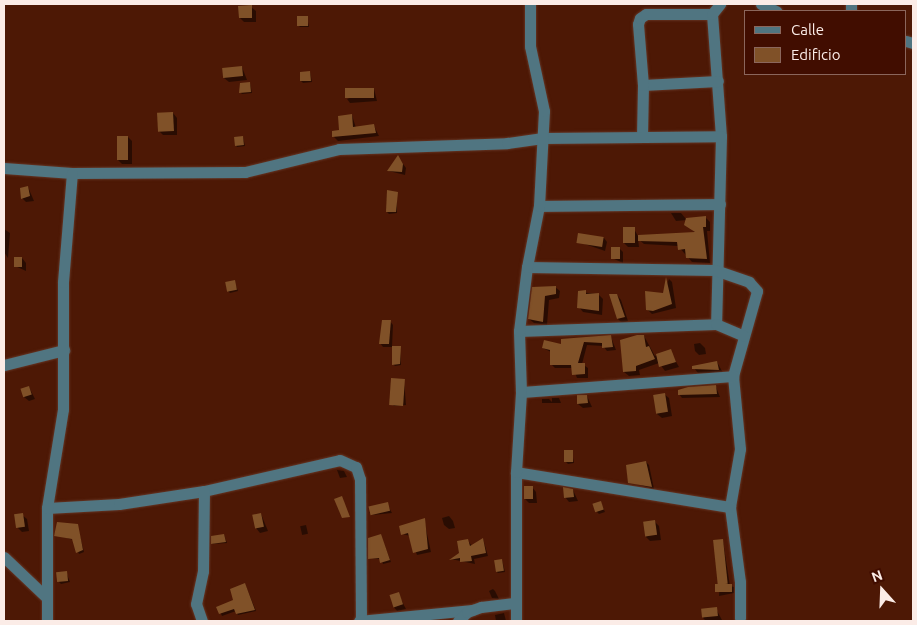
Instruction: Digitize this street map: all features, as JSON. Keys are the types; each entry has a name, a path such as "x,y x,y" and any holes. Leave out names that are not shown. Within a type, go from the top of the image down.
{"street":[{"path":"516,621 516,472 521,392 519,331 527,267 539,206 544,111 530,46 530,4"},
{"path":"716,324 715,270 720,204 721,136 712,14 720,4"},
{"path":"761,4 776,10"},
{"path":"642,137 643,85 638,24 640,18 646,14 712,14"},
{"path":"643,85 718,81"},
{"path":"4,168 72,173 245,172 339,149 507,143 543,138 721,136"},
{"path":"48,621 46,597 47,508 63,409 62,282 72,173"},
{"path":"539,206 720,204"},
{"path":"527,267 715,270 749,282 757,291 733,376 740,449 730,507 740,582 740,618"},
{"path":"519,331 716,324 744,336"},
{"path":"4,365 64,350"},
{"path":"521,392 733,376"},
{"path":"47,508 119,504 204,491 340,460 356,467 360,479 360,621 516,604"},
{"path":"516,472 730,507"},
{"path":"202,621 196,604 203,571 204,491"},
{"path":"4,557 46,597"},
{"path":"458,621 472,610"}],"building":[{"path":"252,5 252,18 239,18 238,6"},
{"path":"297,16 308,16 308,26 297,26"},
{"path":"242,66 243,76 223,78 222,68"},
{"path":"310,71 311,81 300,81 300,72"},
{"path":"250,82 251,92 239,93 240,83"},
{"path":"345,88 374,88 374,98 345,98"},
{"path":"173,112 174,131 158,132 157,113"},
{"path":"352,114 353,127 374,124 376,133 332,137 332,131 339,130 338,116"},
{"path":"117,136 128,136 128,160 117,160"},
{"path":"243,136 244,145 235,146 234,137"},
{"path":"398,155 403,164 402,172 387,171"},
{"path":"28,186 30,196 21,199 20,188"},
{"path":"387,190 398,192 396,212 386,212"},
{"path":"706,216 706,227 703,227 707,259 686,258 685,249 678,250 677,242 638,241 638,235 695,232 684,225 686,218"},
{"path":"623,227 635,227 635,243 623,243"},
{"path":"578,233 604,237 602,247 576,243"},
{"path":"611,247 620,247 620,259 611,259"},
{"path":"14,257 22,257 22,267 14,267"},
{"path":"666,277 672,304 653,311 646,310 645,291 663,293"},
{"path":"235,280 237,290 227,292 225,282"},
{"path":"556,286 556,294 545,296 543,322 528,319 532,287"},
{"path":"586,290 586,294 599,293 599,311 577,308 578,291"},
{"path":"609,294 617,294 625,317 617,319"},
{"path":"382,320 391,320 389,344 379,344"},
{"path":"611,335 613,347 602,348 602,343 584,342 578,363 585,363 585,374 572,375 571,365 550,365 550,350 542,348 544,340 561,344 561,339"},
{"path":"644,335 646,347 649,346 655,359 636,366 636,371 623,372 620,340"},
{"path":"392,346 401,346 400,364 392,365"},
{"path":"671,349 676,362 659,367 656,354"},
{"path":"717,361 719,370 692,369 692,366"},
{"path":"391,378 405,379 403,406 389,405"},
{"path":"716,385 717,394 678,395 678,390 688,387"},
{"path":"29,386 32,395 23,397 20,389"},
{"path":"665,393 668,412 656,414 653,395"},
{"path":"577,395 587,395 588,403 577,404"},
{"path":"564,450 573,450 573,462 564,462"},
{"path":"646,461 652,487 628,483 626,465"},
{"path":"524,486 533,486 533,499 524,499"},
{"path":"563,487 573,489 574,497 564,498"},
{"path":"342,496 350,517 342,518 334,499"},
{"path":"601,501 604,510 595,512 592,504"},
{"path":"388,502 390,511 371,515 369,506"},
{"path":"23,513 25,527 16,528 14,514"},
{"path":"261,513 264,527 255,529 252,515"},
{"path":"425,518 428,549 413,553 408,533 401,535 399,526"},
{"path":"655,520 657,535 645,537 643,522"},
{"path":"57,522 78,524 83,550 76,553 72,539 54,536"},
{"path":"224,534 226,542 211,544 211,536"},
{"path":"381,534 390,560 380,563 379,558 368,559 368,538"},
{"path":"483,538 486,553 471,556 472,561 460,562 460,558 449,560 459,553 457,541 468,539 470,546"},
{"path":"723,539 728,584 718,585 713,540"},
{"path":"502,559 504,571 496,572 494,560"},
{"path":"67,571 68,581 57,582 56,572"},
{"path":"245,583 255,610 236,614 234,609 219,614 216,607 233,600 230,589"},
{"path":"715,584 732,584 732,592 715,592"},
{"path":"399,592 403,604 394,607 389,595"},
{"path":"717,607 718,616 702,618 701,609"}]}
